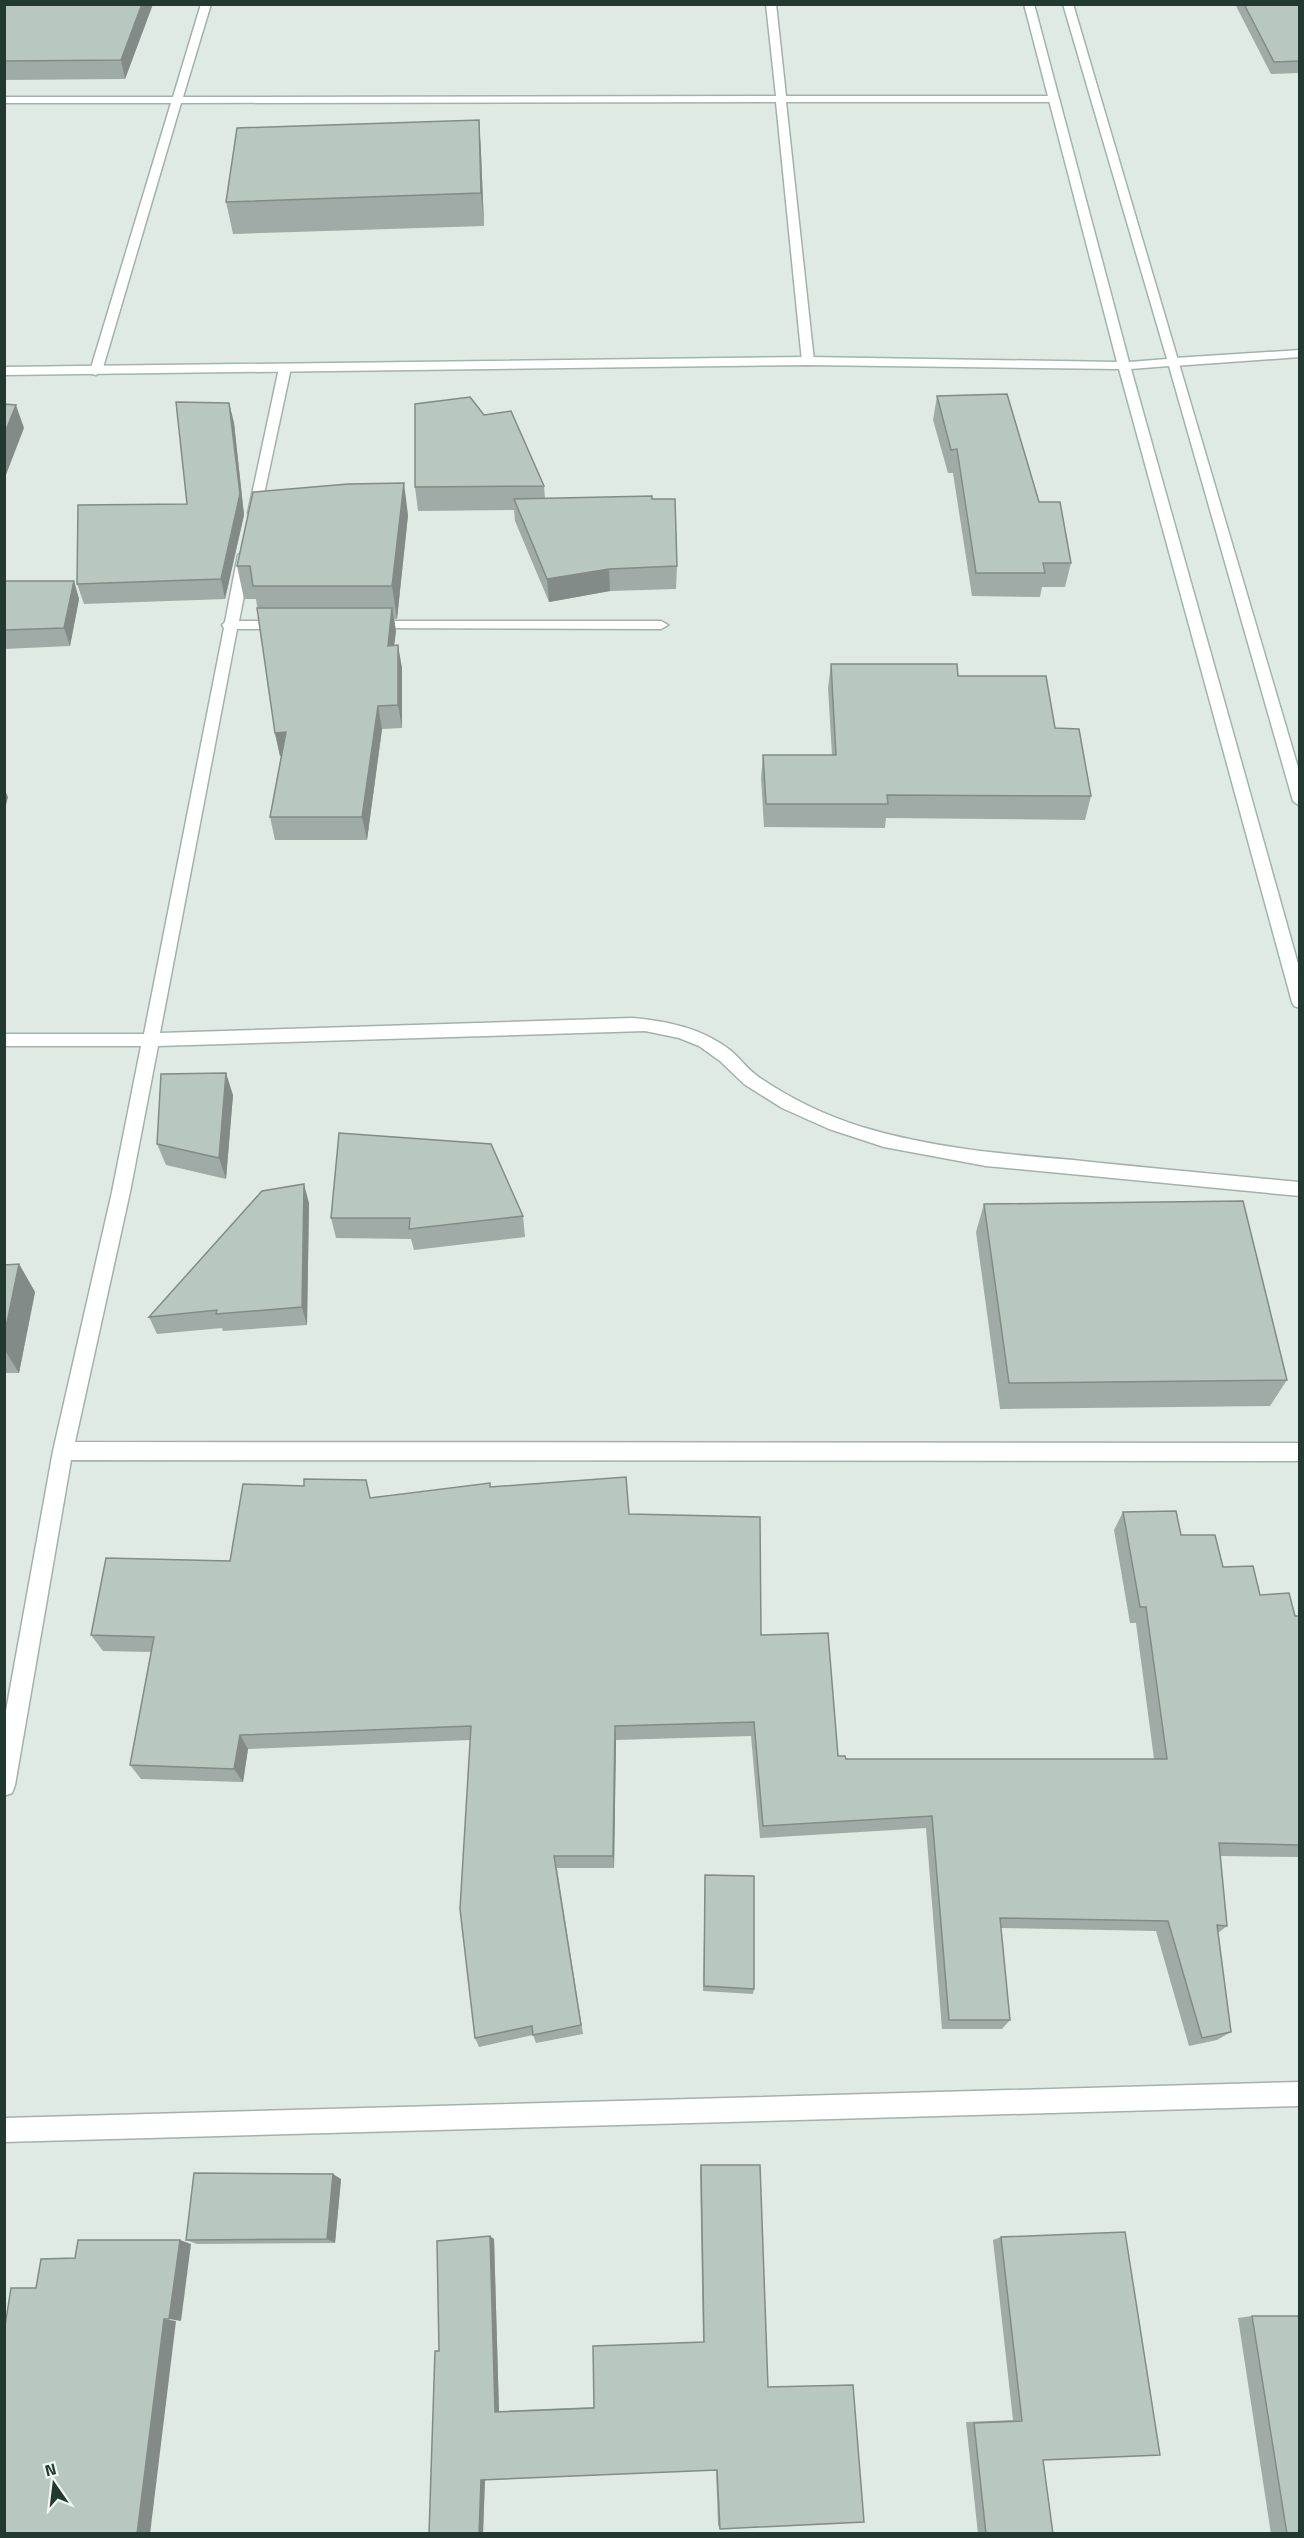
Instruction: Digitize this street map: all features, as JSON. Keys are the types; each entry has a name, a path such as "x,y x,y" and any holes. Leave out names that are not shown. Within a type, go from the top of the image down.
{"street":[{"path":"96,371 206,4"},
{"path":"771,4 807,360"},
{"path":"1029,4 1124,366 1299,1002"},
{"path":"1068,4 1174,362 1299,801"},
{"path":"4,100 1053,99"},
{"path":"4,371 807,360 1124,366 1299,353"},
{"path":"4,1785 63,1452 121,1192 152,1040 229,625 285,368"},
{"path":"229,625 299,625"},
{"path":"358,625 661,625"},
{"path":"4,1040 152,1040 656,1025 678,1030 704,1041 727,1056 744,1075 788,1103 838,1125 885,1141 936,1152 986,1159 1299,1190"},
{"path":"63,1452 1299,1452"},
{"path":"4,2130 1299,2094"}],"building":[{"path":"4,4 142,4 121,60 4,61"},
{"path":"1244,4 1299,4 1299,61 1274,62"},
{"path":"479,120 481,193 226,202 237,128"},
{"path":"1007,394 1039,502 1060,502 1071,563 1043,563 1045,573 976,573 957,449 951,450 937,396"},
{"path":"470,397 484,415 511,411 544,486 415,487 415,404"},
{"path":"176,402 229,403 240,494 221,579 77,584 78,505 187,504"},
{"path":"4,404 16,405 4,435"},
{"path":"404,483 392,586 253,586 250,566 237,566 253,492 348,484"},
{"path":"652,496 652,499 675,499 677,566 609,569 547,579 514,499"},
{"path":"4,581 74,581 64,628 4,630"},
{"path":"257,608 392,608 388,646 398,645 398,705 378,706 362,817 270,817 286,732 275,733"},
{"path":"831,664 957,664 958,676 1046,676 1055,728 1079,729 1091,796 887,795 888,804 766,804 763,755 836,755"},
{"path":"226,1073 219,1158 157,1144 161,1074"},
{"path":"339,1133 491,1144 523,1216 409,1229 410,1218 331,1218"},
{"path":"304,1184 302,1307 216,1314 217,1310 149,1317 262,1191"},
{"path":"1243,1201 1287,1380 1009,1383 984,1204"},
{"path":"19,1264 4,1337 4,1265"},
{"path":"626,1477 629,1514 760,1517 761,1635 828,1633 838,1756 845,1756 846,1759 1167,1759 1146,1607 1140,1607 1123,1512 1176,1511 1181,1535 1215,1535 1223,1567 1253,1566 1260,1595 1289,1593 1295,1616 1299,1616 1299,1845 1219,1843 1227,1926 1217,1925 1231,2032 1202,2038 1168,1921 1000,1918 1010,2020 949,2020 932,1816 763,1826 754,1722 615,1726 613,1856 554,1856 581,2025 533,2035 532,2026 475,2038 460,1909 471,1726 240,1735 234,1769 130,1765 154,1637 91,1635 106,1558 230,1561 243,1484 304,1486 304,1479 366,1480 370,1498 490,1483 490,1487"},
{"path":"705,1875 754,1876 754,1989 704,1986"},
{"path":"701,2165 760,2165 768,2387 853,2385 864,2522 720,2529 717,2470 481,2480 479,2534 429,2534 435,2351 439,2351 437,2241 490,2236 495,2412 594,2408 593,2346 704,2342"},
{"path":"194,2173 333,2174 327,2239 186,2240"},
{"path":"1125,2232 1160,2455 1043,2460 1053,2534 986,2534 974,2423 1022,2421 1001,2237"},
{"path":"78,2240 180,2240 169,2319 164,2319 137,2534 4,2534 4,2332 11,2288 36,2288 41,2259 75,2258"},
{"path":"1252,2316 1299,2316 1299,2534 1287,2534"}]}
